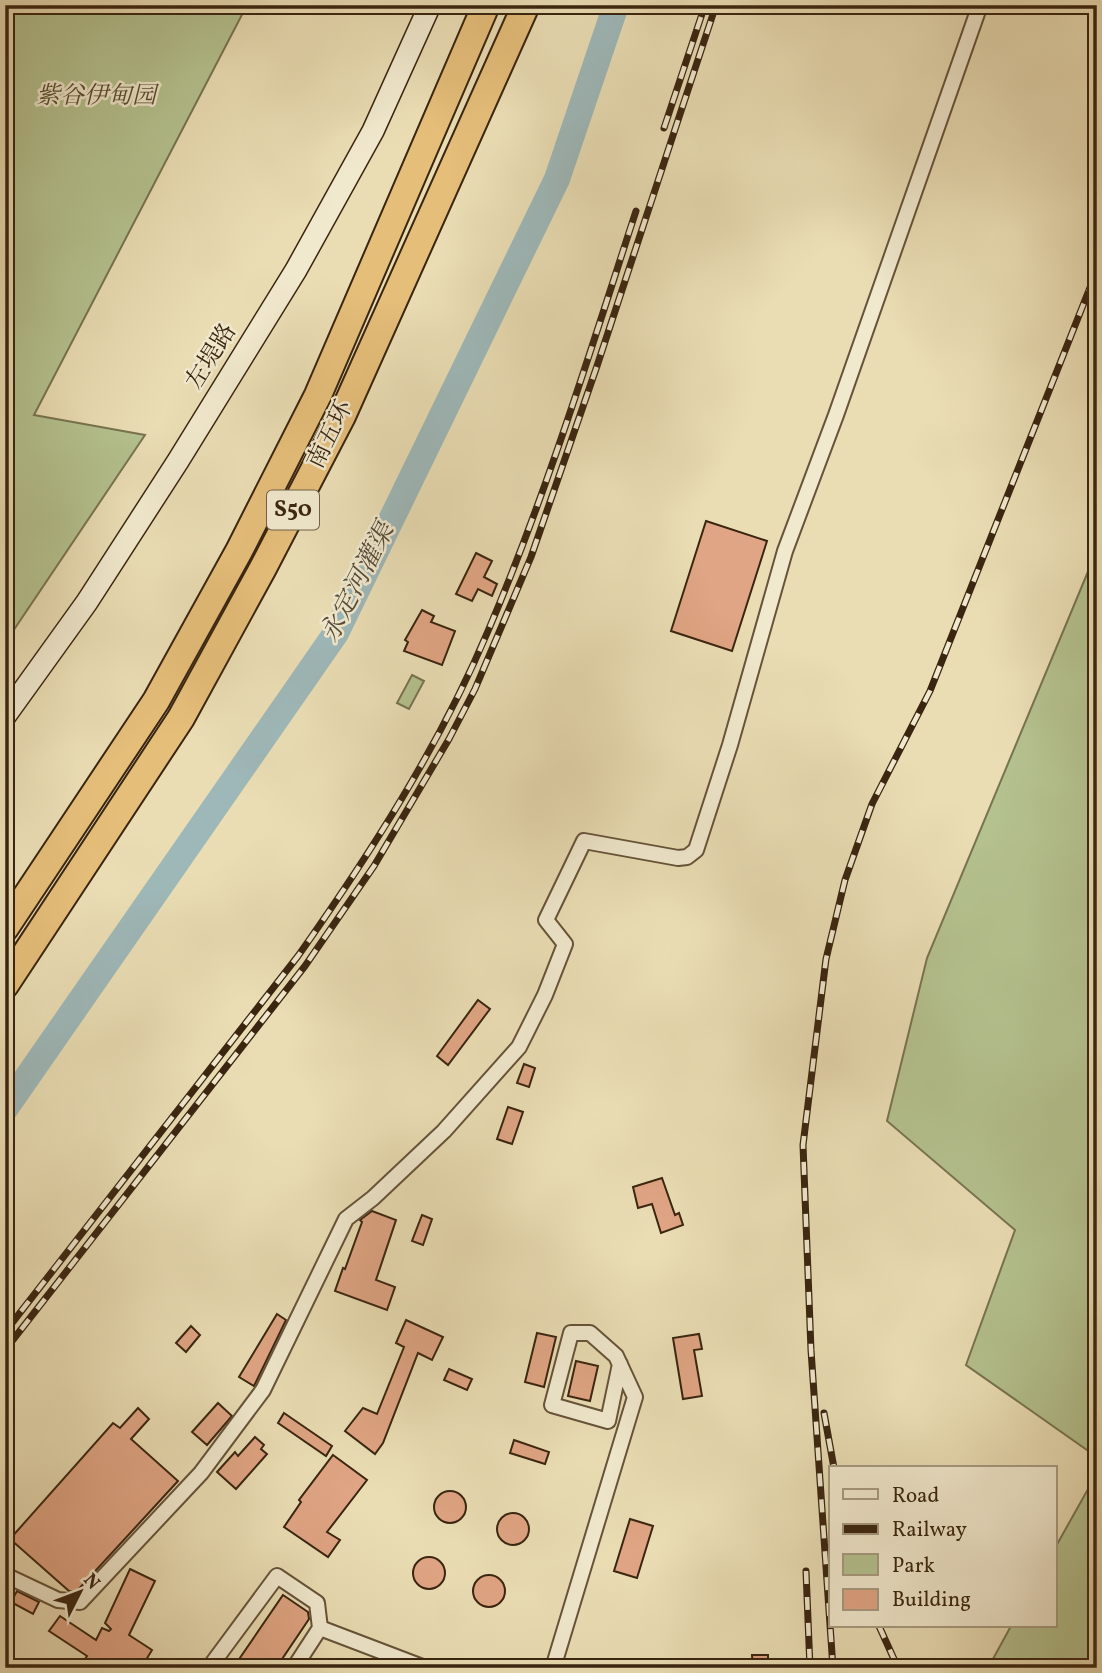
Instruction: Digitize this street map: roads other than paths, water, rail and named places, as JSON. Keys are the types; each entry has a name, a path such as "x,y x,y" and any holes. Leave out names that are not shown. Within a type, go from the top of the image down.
{"highway":[{"name":"南五环","path":"5,928 156,701 239,551 318,395 486,5"},
{"name":"南五环","path":"5,985 181,718 263,568 342,416 526,5"}],"main road":[{"name":"左堤路","path":"5,716 87,602 296,270 373,131 430,5"}],"street":[{"path":"5,1575 58,1600 80,1602 201,1472 262,1390 345,1219 373,1198 444,1131 519,1047 545,995 565,944 546,920 584,841 678,858 687,857 696,850 730,745 785,551 836,415 980,5"},
{"path":"553,1668 635,1397 620,1364 616,1356 590,1333 571,1333 552,1405 608,1422 620,1364"},
{"path":"209,1668 277,1576 317,1603 320,1628 294,1668"},
{"path":"320,1628 425,1668"}],"waterway":[{"name":"永定河灌渠","path":"5,1109 336,633 557,179 616,5"}],"railway":[{"path":"664,128 705,5"},
{"path":"5,1350 305,966 374,866 449,739 475,689 531,557 716,5"},
{"path":"5,1332 298,956 402,799 469,674 509,580 567,423 636,211"},
{"path":"829,1610 811,1350 803,1145 826,959 845,880 872,804 930,691 1097,270"},
{"path":"824,1413 834,1466"},
{"path":"806,1571 810,1668"},
{"path":"830,1628 833,1668"},
{"path":"880,1628 898,1668"}],"park label":[{"name":"紫谷伊甸园","path":"96,97"}]}
